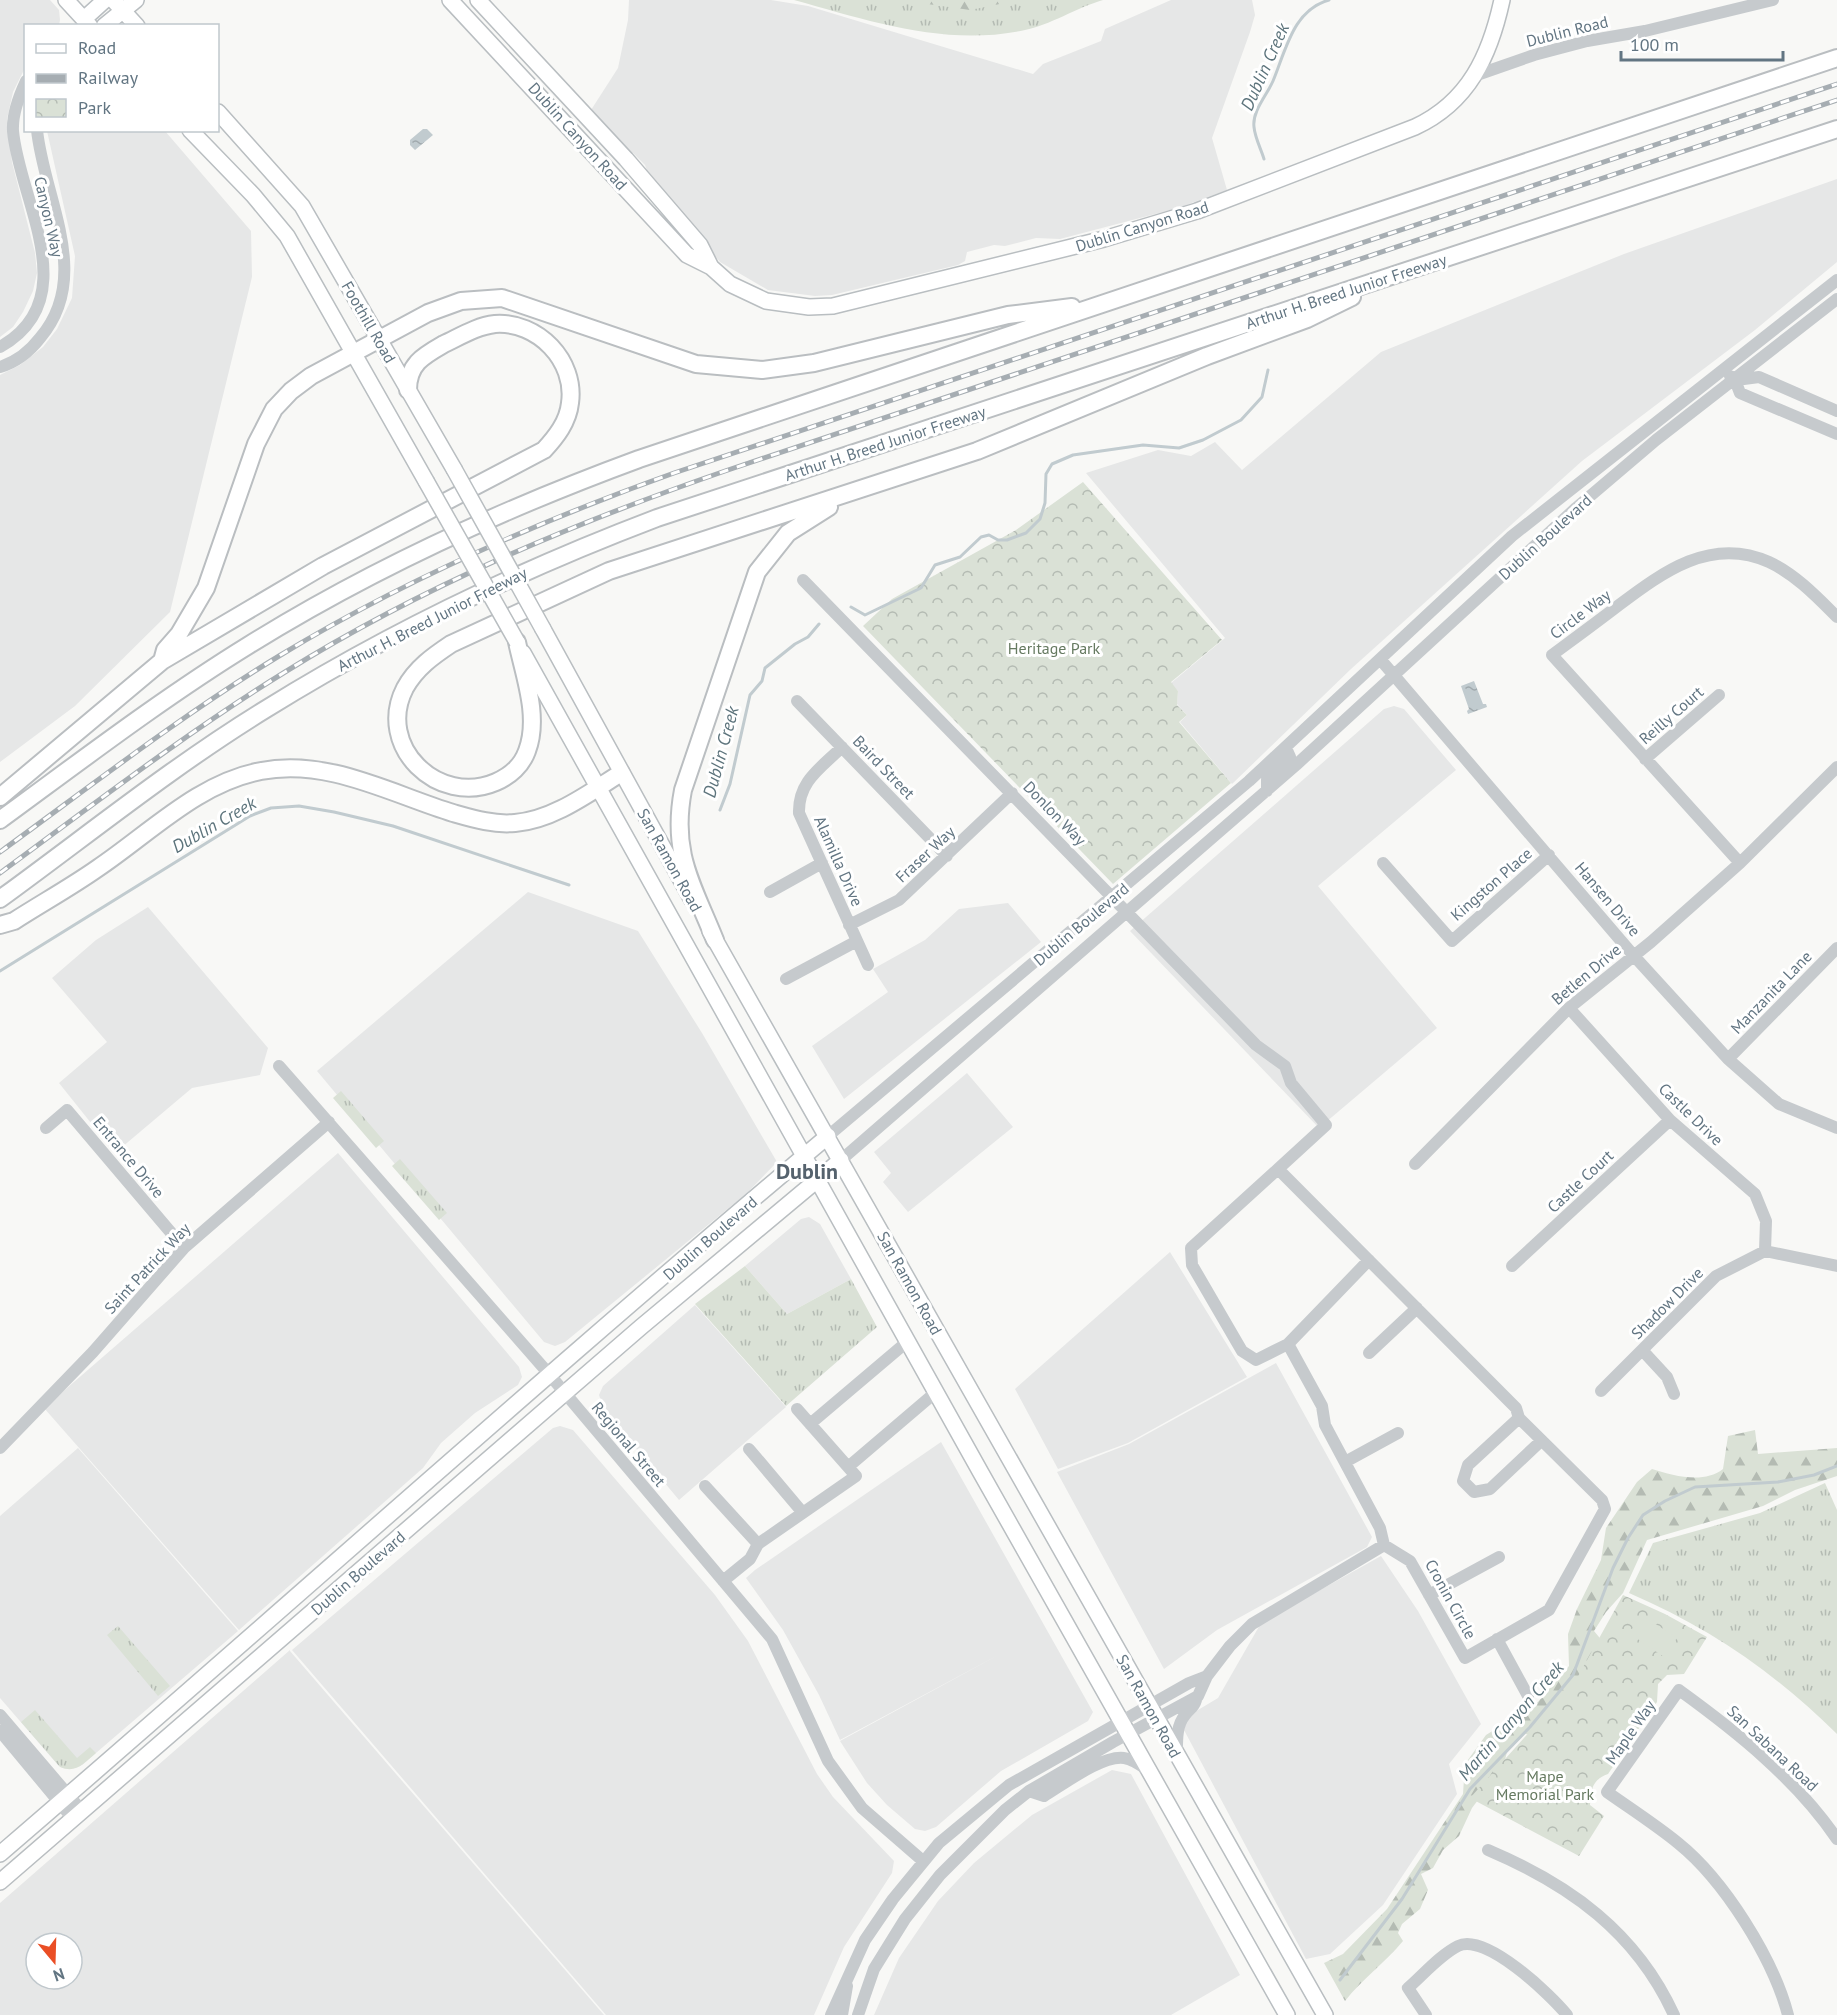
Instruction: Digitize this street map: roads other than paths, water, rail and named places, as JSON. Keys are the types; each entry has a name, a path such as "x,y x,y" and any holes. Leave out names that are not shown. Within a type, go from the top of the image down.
{"highway":[{"path":"0,820 134,722 249,645 369,575 500,512 639,459 1837,58"},
{"name":"Arthur H. Breed Junior Freeway","path":"0,899 155,784 264,710 386,639 522,572 657,518 1837,129"},
{"path":"517,642 531,719 528,750 519,766 504,778 486,786 468,789 450,787 432,779 418,768 408,754 401,738 399,706 404,689 415,673 428,659 451,644 609,571 977,451 1207,356 1307,319 1386,279"},
{"path":"162,661 165,650 179,634 206,588 256,444 274,410 291,391 311,376 428,313 461,301 502,298 696,364 762,370 814,363 1008,315 1050,308 1095,306"},
{"path":"0,797 162,661 323,566 543,450 566,420 571,403 566,368 547,342 517,326 497,324 470,331 415,362 408,377 408,390"},
{"path":"715,940 684,864 678,825 686,779 757,572 788,533 809,518 872,485"},
{"path":"0,925 14,921 98,868 188,803 234,779 260,771 310,769 333,773 426,805 494,823 516,823 537,819 598,788 621,773"}],"main road":[{"path":"66,0 83,23 105,0"},
{"path":"105,24 118,6 136,0"},
{"name":"Dublin Canyon Road","path":"450,0 687,255 711,267 730,284 765,301 809,308 859,302 1104,239 1197,211 1423,123 1451,104 1474,76 1491,43 1502,0"},
{"name":"Dublin Canyon Road","path":"478,0 626,159 700,245 711,267"},
{"path":"118,6 135,24"},
{"name":"Foothill Road","path":"219,113 302,207 498,549"},
{"name":"Foothill Road","path":"191,132 253,195 286,236 471,560"},
{"name":"San Ramon Road","path":"498,549 715,940 1325,2015"},
{"name":"San Ramon Road","path":"471,560 1287,2015"},
{"name":"Dublin Boulevard","path":"0,1854 549,1374 828,1136"},
{"name":"Dublin Boulevard","path":"0,1882 565,1393 841,1160"},
{"name":"Dublin Boulevard","path":"295,1628 302,1591"},
{"path":"273,1647 283,1624 276,1614"}],"street":[{"name":"Dublin Road","path":"1474,76 1534,55 1587,41 1645,32 1773,0"},
{"name":"Canyon Way","path":"0,347 20,333 32,316 45,273 43,252 16,150 13,128 18,101 24,86"},
{"name":"Canyon Way","path":"0,367 10,364 32,348 47,330 59,306 65,279 62,236 45,174 37,132"},
{"name":"Dublin Boulevard","path":"828,1136 1113,897 1286,748 1512,536 1837,280"},
{"name":"Dublin Boulevard","path":"841,1160 1396,676 1576,507 1837,299"},
{"path":"1722,370 1735,380 1740,393 1837,434"},
{"path":"1735,380 1759,377 1837,411"},
{"name":"Circle Way","path":"1740,863 1552,655 1663,572 1699,556 1723,553 1747,555 1768,562 1790,574 1837,617"},
{"name":"Donlon Way","path":"803,580 1256,1045 1285,1066 1291,1083 1326,1125 1278,1169"},
{"name":"Hansen Drive","path":"1380,659 1634,956 1728,1059 1779,1104 1837,1128"},
{"name":"Reilly Court","path":"1645,759 1719,695"},
{"name":"Baird Street","path":"797,701 947,856"},
{"name":"Alamilla Drive","path":"842,747 804,786 799,797 799,813 868,965"},
{"name":"Dublin Boulevard","path":"1266,791 1267,779 1290,757 1286,748"},
{"name":"Betlen Drive","path":"1415,1164 1569,1008 1634,956 1740,863 1837,767"},
{"name":"Fraser Way","path":"849,925 899,900 1012,793"},
{"name":"Kingston Place","path":"1383,864 1452,941 1549,855"},
{"path":"770,892 822,863"},
{"path":"786,979 857,941"},
{"name":"Manzanita Lane","path":"1728,1059 1834,955"},
{"name":"Castle Drive","path":"1569,1008 1670,1120 1755,1194 1766,1221 1765,1251"},
{"name":"Regional Street","path":"279,1066 549,1374 772,1639 828,1761 861,1808 923,1861"},
{"name":"Entrance Drive","path":"45,1128 67,1110 184,1248"},
{"name":"Castle Court","path":"1512,1266 1670,1120"},
{"name":"Saint Patrick Way","path":"0,1448 93,1352 184,1248 329,1122"},
{"path":"1278,1169 1191,1248 1192,1266 1242,1351 1256,1360 1288,1344 1369,1260"},
{"name":"Cronin Circle","path":"1278,1169 1516,1408 1519,1418 1602,1500 1605,1509 1549,1610 1465,1658 1410,1561 1384,1545"},
{"path":"1765,1251 1837,1266"},
{"name":"Shadow Drive","path":"1601,1391 1716,1276 1765,1251"},
{"path":"1369,1353 1416,1308"},
{"path":"810,1424 908,1341"},
{"path":"1177,1755 1180,1723 1185,1714 1194,1708 1207,1676 1230,1646 1252,1623 1384,1545 1380,1528 1325,1425 1322,1406 1288,1344"},
{"path":"1643,1351 1667,1377 1674,1394"},
{"path":"848,1467 936,1392"},
{"path":"723,1581 750,1559 758,1544 856,1476 797,1409"},
{"path":"1519,1418 1468,1466 1463,1481 1474,1492 1490,1489 1541,1441"},
{"path":"1345,1462 1398,1433"},
{"path":"749,1449 803,1513"},
{"path":"705,1486 758,1544"},
{"path":"1429,1595 1499,1557"},
{"path":"1497,1640 1528,1696"},
{"path":"831,2015 848,1973 865,1940 923,1861 962,1822 1008,1785 1125,1727 1207,1676"},
{"name":"Maple Way","path":"1679,1690 1607,1792 1679,1844 1715,1881 1749,1929 1784,2001 1788,2015"},
{"name":"San Sabana Road","path":"1679,1690 1736,1731 1801,1794 1837,1839"},
{"path":"1152,1712 1198,1696"},
{"path":"0,1715 77,1815"},
{"path":"858,2015 874,1970 905,1919 940,1875 986,1827 1029,1791 1125,1727"},
{"path":"0,1731 64,1798"},
{"path":"1029,1791 1044,1796 1101,1763 1117,1758 1132,1760 1149,1771"},
{"path":"1488,1850 1526,1867 1577,1897 1629,1942 1660,1985 1674,2015"},
{"path":"1426,2015 1408,1988 1459,1945 1473,1943 1506,1960 1551,1995 1567,2015"},
{"path":"842,2015 848,1973"}],"water":[{"path":"423,129 427,129 433,135 415,150 410,145 410,140"},
{"path":"1474,681 1483,704 1487,707 1468,714 1469,709 1461,686"}],"waterway":[{"name":"Dublin Creek","path":"1264,159 1254,127 1255,115 1299,22 1317,5 1329,0"},
{"name":"Dublin Creek","path":"851,607 865,615 921,588 935,565 960,557 981,537 989,535 998,540 1007,540 1026,533 1040,519 1045,503 1046,474 1052,464 1073,455 1143,445 1179,448 1203,440 1241,420 1262,397 1268,370"},
{"name":"Dublin Creek","path":"720,810 730,784 750,695 762,681 765,668 795,644 808,637 819,624"},
{"name":"Dublin Creek","path":"0,971 250,816 271,808 299,806 393,826 569,885"},
{"name":"Martin Canyon Creek","path":"1340,1980 1402,1899 1470,1789 1530,1727 1573,1675 1613,1568 1643,1515 1665,1501 1695,1487 1778,1482 1814,1475 1837,1466"}],"railway":[{"path":"0,852 172,726 279,656 374,602 522,532 674,473 1837,84"},
{"path":"0,873 176,744 285,672 390,612 499,559 555,535 725,471 1837,100"}],"district":[{"name":"Dublin","path":"807,1171"}],"park label":[{"name":"Heritage Park","path":"1054,648"},
{"name":"Mape Memorial Park","path":"1545,1785"}]}
